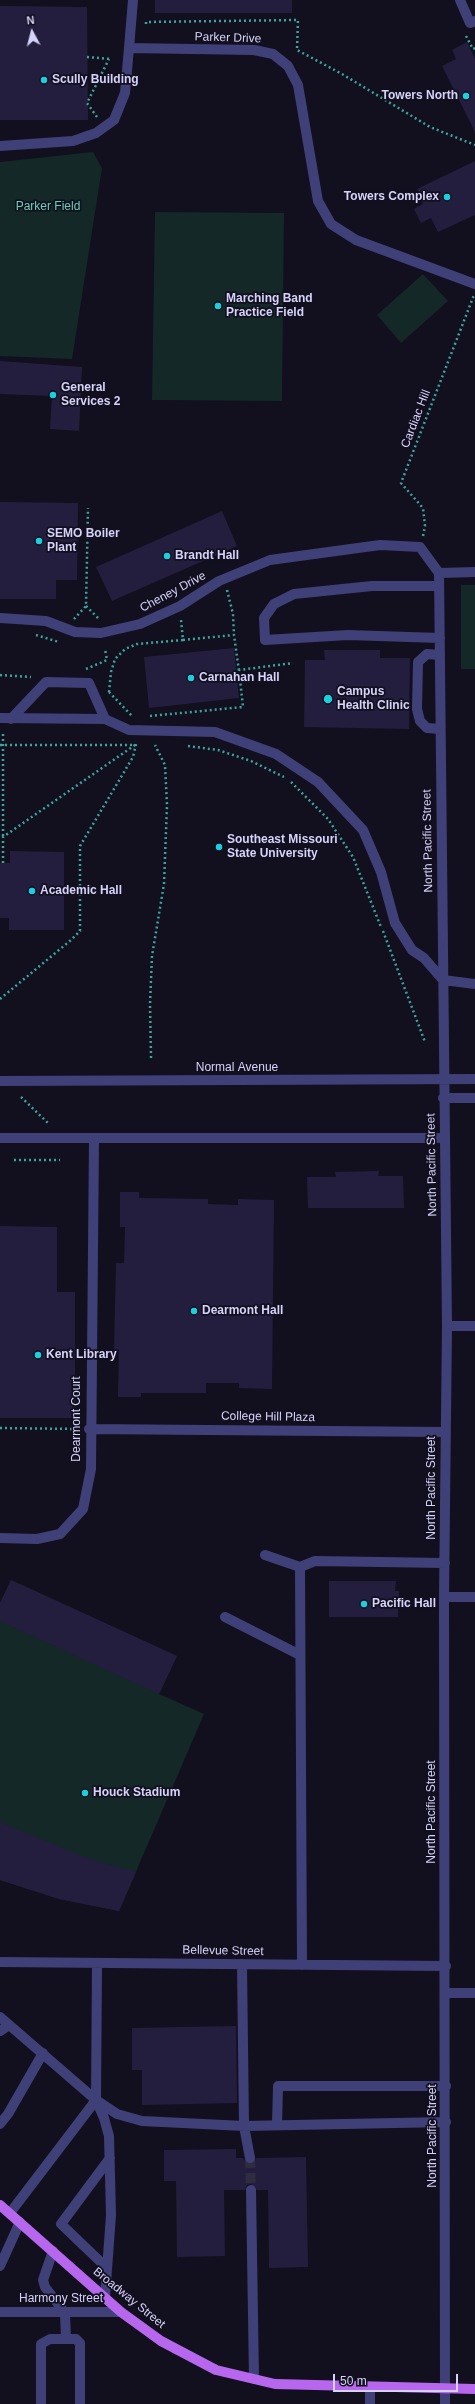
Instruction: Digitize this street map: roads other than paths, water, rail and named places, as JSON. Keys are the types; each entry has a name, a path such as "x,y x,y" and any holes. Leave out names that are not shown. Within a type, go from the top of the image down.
{"main road":[{"name":"Broadway Street","path":"0,2205 121,2312 161,2341 216,2370 275,2384 475,2389"}],"street":[{"path":"0,146 73,141 96,133 114,120 125,93 132,0"},
{"path":"460,0 470,23 475,21"},
{"name":"Parker Drive","path":"129,48 254,50 273,54 288,66 298,85 318,201 330,224 356,240 475,284"},
{"name":"Cheney Drive","path":"0,618 46,621 75,632 101,633 140,624 180,606 223,580 270,560 380,545 420,547 439,573"},
{"path":"439,573 475,572"},
{"name":"North Pacific Street","path":"439,573 443,1098 447,1326 444,1597 446,1966 445,2404"},
{"path":"439,586 372,586 294,594 274,604 264,618 265,640 348,635 440,638"},
{"path":"440,655 427,654 418,662 417,709 420,721 427,728 440,729"},
{"path":"11,719 46,682 88,683 104,719"},
{"path":"0,718 104,719 129,730 215,732 276,754 318,782 363,830 381,872 395,923 412,950 424,958 443,980 475,984"},
{"name":"Normal Avenue","path":"0,1081 475,1080"},
{"path":"443,1098 475,1098"},
{"path":"0,1138 444,1138"},
{"name":"Dearmont Court","path":"0,1538 37,1539 60,1534 82,1509 90,1468 94,1138"},
{"path":"447,1326 475,1326"},
{"name":"College Hill Plaza","path":"90,1429 445,1432"},
{"path":"265,1555 300,1567 315,1561 445,1563"},
{"path":"300,1567 302,1965"},
{"path":"444,1597 475,1597"},
{"path":"225,1617 300,1655"},
{"name":"Bellevue Street","path":"0,1962 446,1966"},
{"path":"96,1963 96,2100 109,2136 110,2158 111,2215 105,2297"},
{"path":"242,1964 244,2126 250,2158"},
{"path":"446,1993 475,1993"},
{"path":"0,2017 96,2100 117,2114 142,2121 244,2126 446,2122"},
{"path":"0,2032 9,2025"},
{"path":"0,2124 8,2114 43,2053"},
{"path":"277,2125 278,2086 446,2086"},
{"path":"10,2213 96,2100"},
{"path":"107,2268 61,2224 110,2158"},
{"path":"251,2190 254,2379"},
{"path":"0,2266 20,2222"},
{"path":"53,2251 44,2280 45,2287 65,2313 66,2339"},
{"name":"Harmony Street","path":"0,2312 121,2312"},
{"path":"41,2404 41,2344 50,2339 76,2339 80,2343 80,2404"},
{"path":"370,2386 370,2404"}],"tunnel":[{"path":"250,2158 251,2190"}],"place":[{"name":"Scully Building","path":"44,80"},
{"name":"Towers North","path":"466,96"},
{"name":"Towers Complex","path":"447,197"},
{"name":"Marching Band Practice Field","path":"218,306"},
{"name":"General Services 2","path":"53,395"},
{"name":"SEMO Boiler Plant","path":"39,541"},
{"name":"Brandt Hall","path":"167,556"},
{"name":"Carnahan Hall","path":"191,678"},
{"name":"Campus Health Clinic","path":"328,699"},
{"name":"Southeast Missouri State University","path":"219,847"},
{"name":"Academic Hall","path":"32,891"},
{"name":"Dearmont Hall","path":"194,1311"},
{"name":"Kent Library","path":"38,1355"},
{"name":"Pacific Hall","path":"364,1604"},
{"name":"Houck Stadium","path":"85,1793"}],"park label":[{"name":"Parker Field","path":"48,207"}]}
